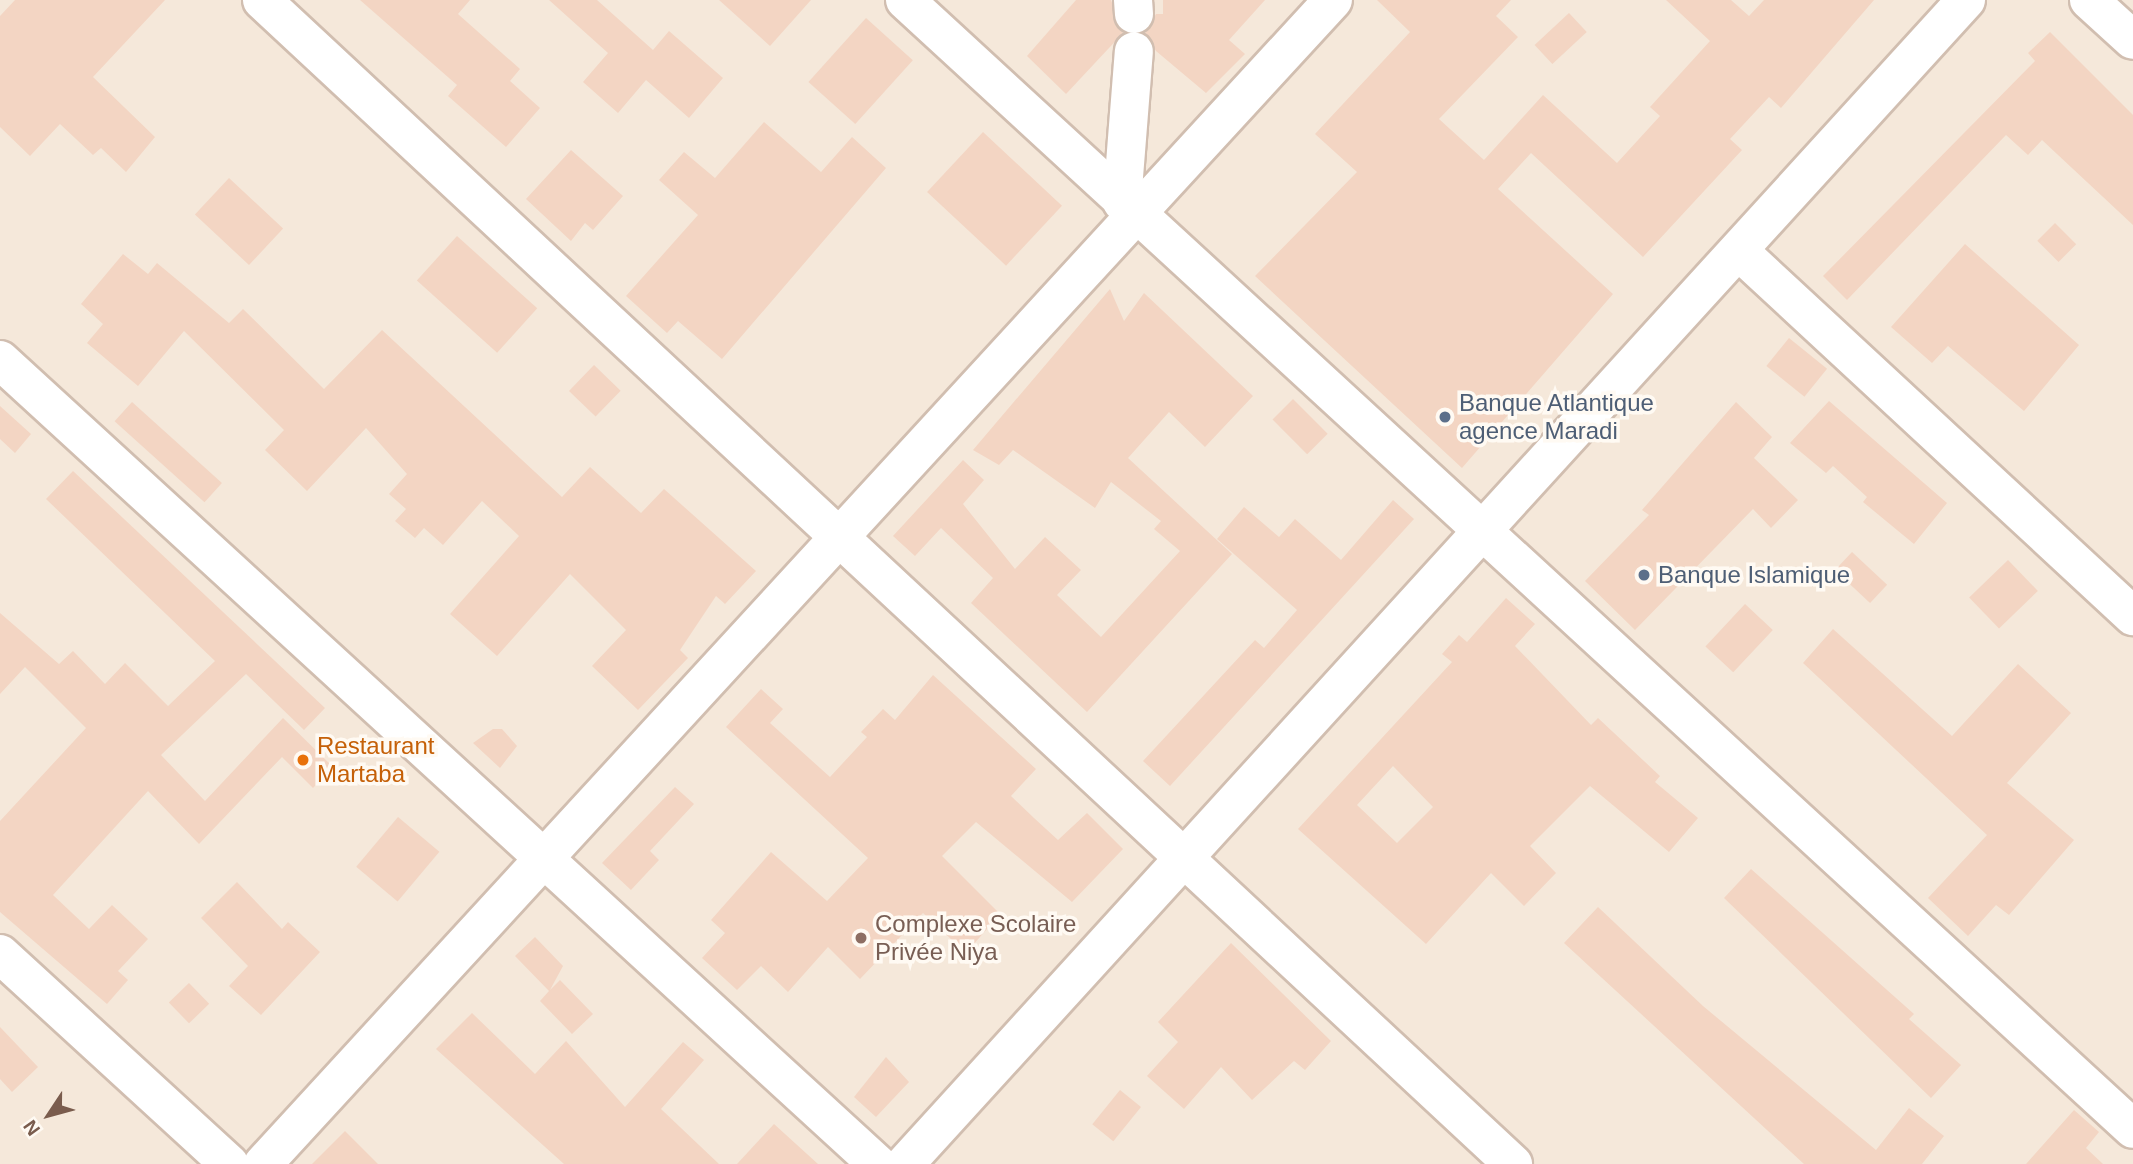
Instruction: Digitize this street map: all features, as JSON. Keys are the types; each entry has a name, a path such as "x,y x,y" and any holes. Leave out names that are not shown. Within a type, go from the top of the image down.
{"street":[{"path":"262,0 1513,1164"},
{"path":"905,0 1481,534 2133,1129"},
{"path":"263,1164 542,858 841,537 1129,209 1333,0"},
{"path":"905,1164 1740,252 1966,0"},
{"path":"2089,0 2133,40"},
{"path":"1129,209 1134,51"},
{"path":"1740,252 2133,616"},
{"path":"0,360 877,1164"},
{"path":"0,954 229,1164"}],"shaded area":[{"path":"0,0 2133,0 2133,1164 0,1164"}],"building":[{"path":"15,0 165,0 93,77 155,137 126,172 101,148 93,155 60,124 30,156 0,127 0,16"},
{"path":"360,0 470,0 458,14 520,69 510,81 540,108 506,147 448,96 457,85"},
{"path":"549,0 597,0 653,50 669,31 723,78 689,118 646,80 618,113 583,82 608,53"},
{"path":"719,0 811,0 770,46"},
{"path":"1076,0 1111,0 1123,33 1066,94 1027,56"},
{"path":"1163,0 1265,0 1229,40 1245,54 1206,93 1156,51 1145,33 1156,14 1163,14"},
{"path":"1377,0 1511,0 1496,16 1518,37 1439,119 1484,160 1543,95 1617,163 1660,116 1650,107 1710,41 1666,0 1731,0 1749,16 1764,0 1874,0 1781,108 1769,97 1730,139 1742,150 1643,257 1531,153 1498,189 1613,294 1462,468 1255,276 1357,172 1315,134 1410,32"},
{"path":"1569,13 1587,32 1552,64 1535,45"},
{"path":"866,18 913,60 855,124 808,82"},
{"path":"2050,32 2133,115 2133,225 2042,140 2028,155 2006,135 1847,300 1823,276 2035,61 2028,53"},
{"path":"764,122 821,172 852,137 886,168 722,359 678,321 667,333 626,296 698,215 659,180 684,152 715,178"},
{"path":"983,132 1062,206 1006,266 927,192"},
{"path":"571,150 623,196 593,230 585,223 571,241 526,199"},
{"path":"229,178 283,228 249,265 195,215"},
{"path":"2055,223 2076,244 2059,262 2037,241"},
{"path":"457,236 537,308 497,353 417,281"},
{"path":"1965,244 2079,345 2024,411 1948,346 1932,363 1891,327"},
{"path":"123,254 148,274 157,263 229,323 243,309 324,389 382,330 562,497 590,467 641,513 664,489 756,571 725,604 716,596 680,650 688,658 638,710 592,666 626,630 570,574 497,656 450,614 519,536 482,501 443,545 424,528 415,538 395,521 406,509 389,494 407,474 366,428 307,491 265,450 284,430 184,331 138,386 87,343 103,324 81,304"},
{"path":"1110,289 1124,321 1144,293 1253,396 1205,447 1169,412 1128,458 1232,554 1087,712 971,603 993,578 941,528 915,556 893,536 963,460 984,480 963,504 1015,569 1045,537 1081,570 1057,595 1101,637 1180,551 1154,529 1161,521 1111,482 1095,508 1013,450 999,465 973,450"},
{"path":"1789,338 1827,369 1804,397 1766,366"},
{"path":"594,365 621,391 596,417 569,391"},
{"path":"1293,399 1328,434 1307,454 1272,420"},
{"path":"1829,401 1947,503 1914,544 1863,502 1867,497 1833,466 1826,473 1790,443"},
{"path":"132,402 222,483 205,502 115,421"},
{"path":"1736,402 1772,437 1754,458 1798,500 1771,528 1753,509 1635,630 1585,581 1649,515 1642,510"},
{"path":"0,406 31,434 15,453 0,439"},
{"path":"73,471 325,708 304,730 246,674 161,755 205,801 283,718 333,767 313,788 282,757 199,844 148,791 53,895 89,929 112,905 148,939 118,971 128,980 107,1004 0,912 0,821 86,728 25,667 0,694 0,613 59,664 73,651 105,684 125,663 168,706 215,661 46,499"},
{"path":"1393,500 1414,519 1170,786 1143,761 1255,640 1264,648 1297,610 1217,539 1244,507 1279,537 1295,519 1341,560"},
{"path":"1852,552 1887,585 1870,603 1835,570"},
{"path":"2008,560 2038,591 1999,628 1969,598"},
{"path":"1506,598 1535,624 1515,646 1591,725 1598,718 1660,776 1655,782 1698,818 1669,852 1590,786 1530,846 1556,873 1524,906 1491,873 1426,944 1298,829 1452,662 1442,654 1459,635 1467,642","holes":["1393,766 1433,807 1397,843 1357,805"]},
{"path":"1745,604 1773,630 1733,672 1705,646"},
{"path":"1833,629 1952,736 2018,664 2071,713 2007,783 2074,840 2009,915 1996,905 1968,936 1928,898 1987,835 1803,663"},
{"path":"933,675 1036,769 1011,796 1058,840 1087,813 1123,849 1072,902 976,822 942,856 1000,914 966,953 923,913 860,979 828,947 788,992 761,966 737,990 702,958 725,933 711,920 771,852 827,901 868,858 726,727 761,689 783,709 770,723 830,777 867,737 861,732 883,709 895,720"},
{"path":"493,729 502,729 517,746 500,768 473,743"},
{"path":"675,787 694,804 650,851 659,860 631,890 602,863"},
{"path":"398,817 439,852 398,902 356,867"},
{"path":"1751,869 1914,1014 1909,1019 1961,1065 1931,1098 1724,898"},
{"path":"237,882 282,929 288,922 320,952 261,1015 229,986 248,966 201,918"},
{"path":"1598,907 1703,1006 1876,1150 1909,1108 1944,1136 1922,1164 1804,1164 1564,943"},
{"path":"535,937 563,966 550,990 560,980 593,1014 572,1034 540,1001 549,991 515,956"},
{"path":"1231,943 1331,1041 1305,1070 1294,1061 1252,1100 1221,1067 1184,1109 1147,1076 1178,1042 1158,1022"},
{"path":"189,983 209,1004 189,1023 169,1002"},
{"path":"472,1013 535,1074 566,1041 625,1107 683,1042 704,1060 661,1109 719,1164 564,1164 436,1049"},
{"path":"0,1027 38,1067 12,1092 0,1079"},
{"path":"886,1057 909,1082 876,1117 854,1097"},
{"path":"1120,1090 1141,1107 1113,1141 1092,1124"},
{"path":"2074,1110 2099,1132 2086,1148 2103,1164 2026,1164"},
{"path":"774,1124 818,1164 737,1164"},
{"path":"345,1131 378,1164 312,1164"}],"place":[{"name":"Banque Atlantique agence Maradi","path":"1445,417"},
{"name":"Banque Islamique","path":"1644,575"},
{"name":"Restaurant Martaba","path":"303,760"},
{"name":"Complexe Scolaire Privée Niya","path":"861,938"}]}
